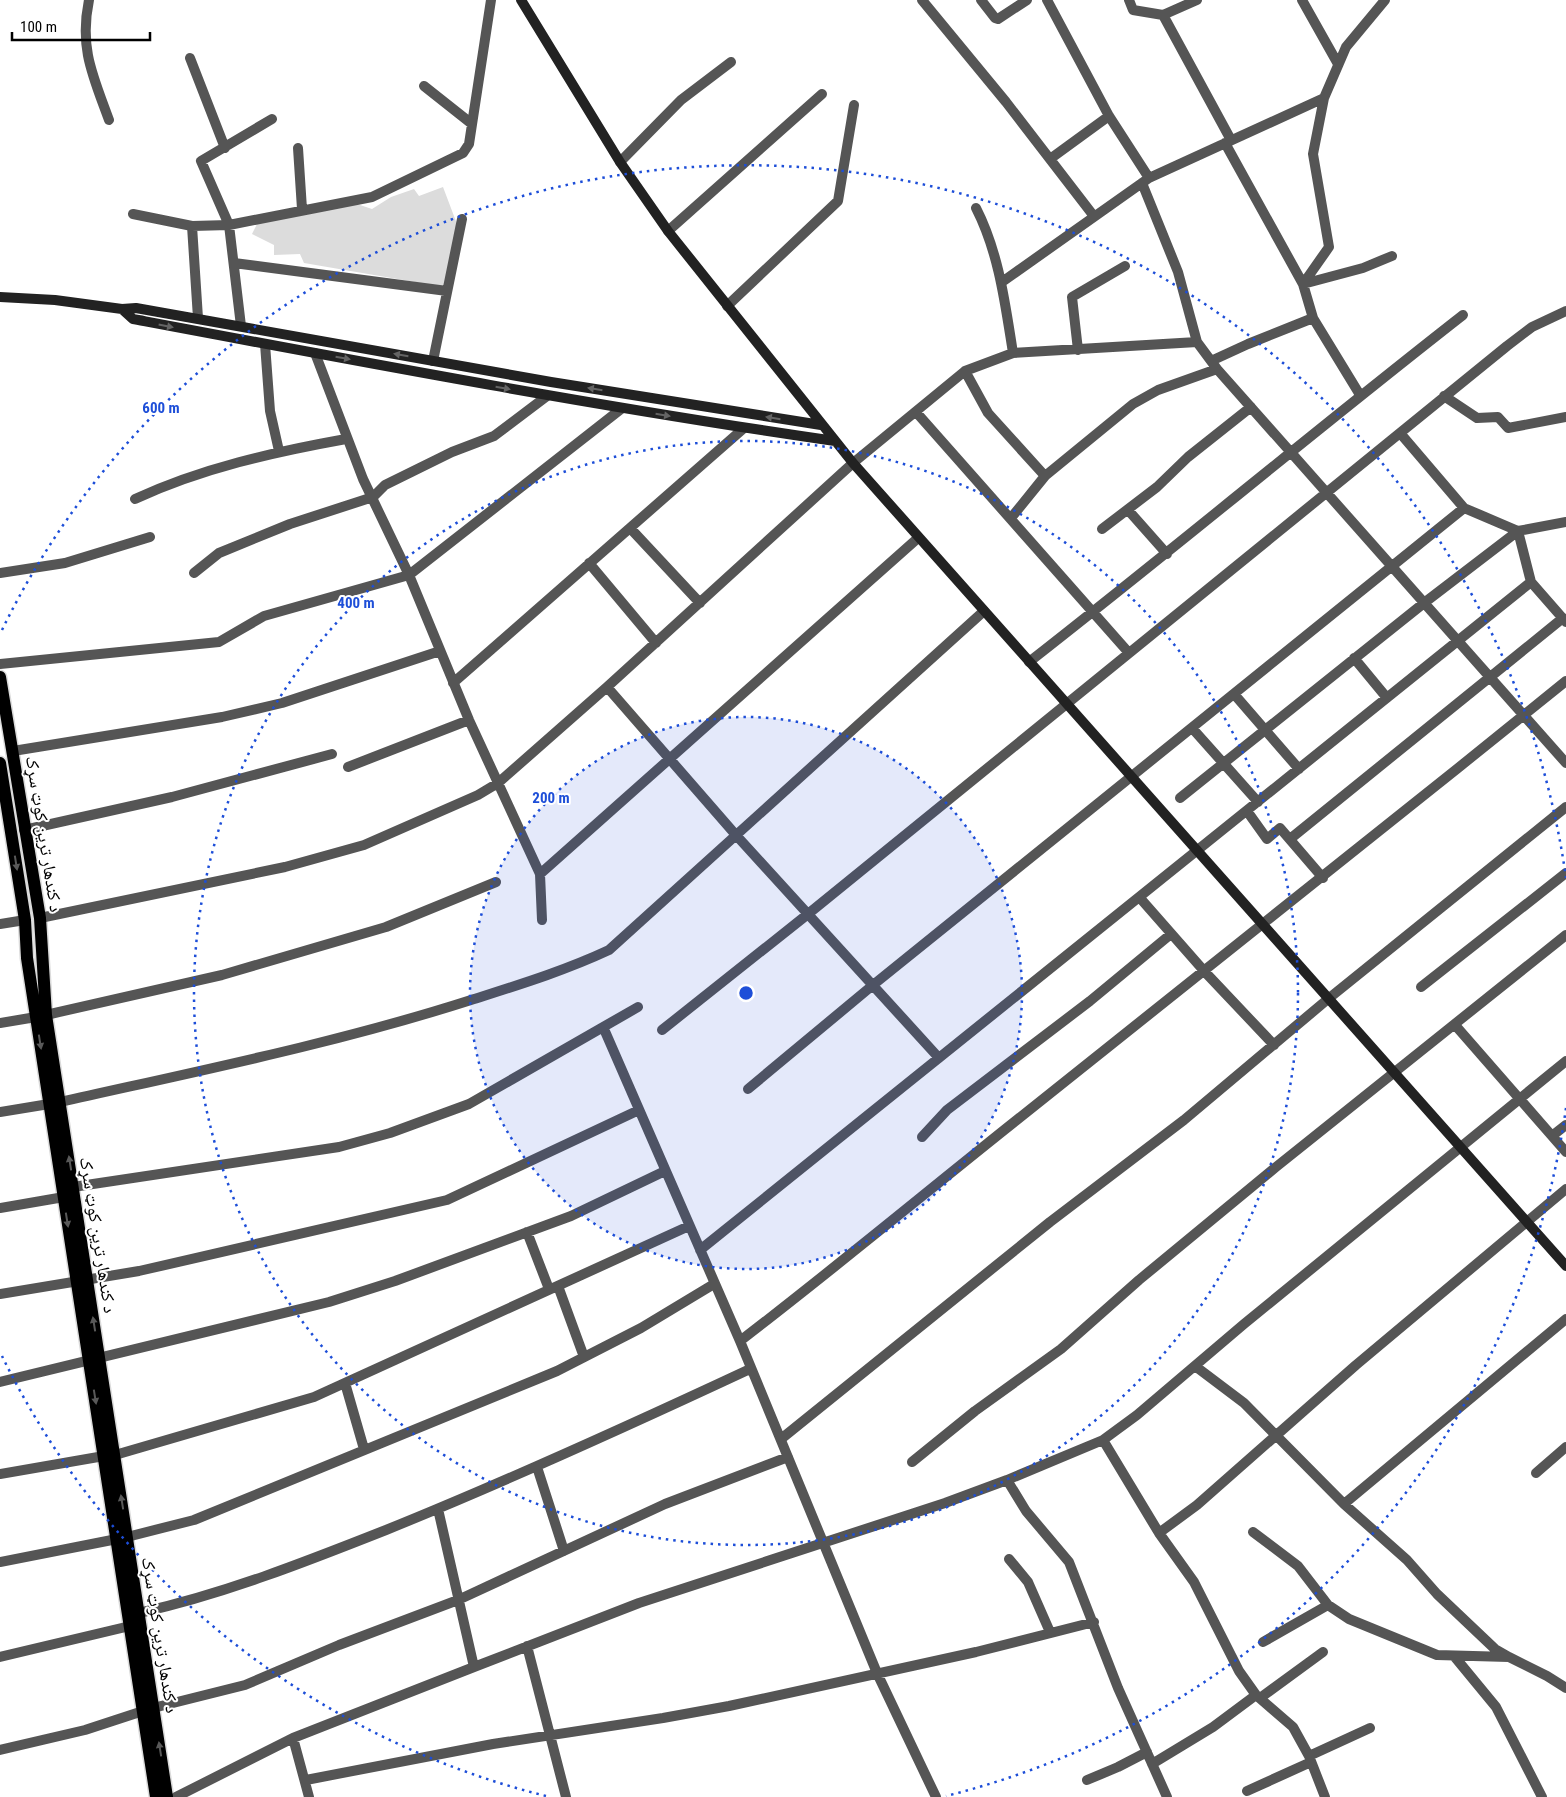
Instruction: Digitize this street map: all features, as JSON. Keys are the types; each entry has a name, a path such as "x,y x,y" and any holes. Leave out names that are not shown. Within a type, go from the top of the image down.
{"main road":[{"path":"521,0 620,162 668,232 821,425 918,538 1566,1266"},
{"path":"0,297 55,300 122,309 136,308 433,361 821,425"},
{"path":"122,309 133,319 265,344 621,409 835,441"},
{"name":"د کندهار ترين کوټ سړک","path":"0,677 40,918 41,1016"},
{"name":"د کندهار ترين کوټ سړک","path":"0,763 5,833 25,920 27,958 41,1016 55,1103 73,1187 82,1281 130,1589 130,1626 167,1797"},
{"path":"25,920 40,918"},
{"name":"د کندهار ترين کوټ سړک","path":"55,1103 64,1197 82,1281"},
{"name":"د کندهار ترين کوټ سړک","path":"130,1589 139,1613 156,1797"}],"street":[{"path":"89,0 84,24 88,61 109,120"},
{"path":"133,214 192,226 229,225 302,209 372,197 463,153 469,144 491,0"},
{"path":"922,0 1006,102 1093,215"},
{"path":"981,0 995,18 998,19 1027,0"},
{"path":"1047,0 1145,180 1178,272 1196,342 1290,452 1566,764"},
{"path":"1129,0 1133,10 1163,15 1197,0"},
{"path":"1302,0 1338,64"},
{"path":"1303,284 1329,247 1313,154 1324,98 1346,47 1385,0"},
{"path":"1163,15 1303,284 1313,318 1360,395"},
{"path":"190,58 225,148"},
{"path":"620,162 681,100 731,62"},
{"path":"424,86 472,124"},
{"path":"668,232 822,94"},
{"path":"1002,282 1093,215 1145,180 1324,98"},
{"path":"727,306 838,201 854,106"},
{"path":"1050,159 1109,116"},
{"path":"241,326 229,225 201,161 272,119"},
{"path":"298,148 302,209"},
{"path":"976,208 988,232 1002,282 1012,353"},
{"path":"433,361 462,219"},
{"path":"192,226 198,318"},
{"path":"1303,284 1363,268 1392,256"},
{"path":"234,263 447,291"},
{"path":"1078,350 1072,297 1125,266"},
{"path":"662,1030 808,914 1444,396 1532,327 1566,311"},
{"path":"1029,662 1167,554 1360,395 1462,316"},
{"path":"1011,518 1045,476 1133,404 1158,390 1214,365 1248,344 1313,318"},
{"path":"40,918 285,867 364,845 469,799 498,783 656,643 853,463 965,371 1012,353 1196,342"},
{"path":"265,344 270,411 278,451"},
{"path":"314,353 346,439 409,575 469,720 540,874 542,920"},
{"path":"965,371 988,413 1045,476"},
{"path":"194,572 218,552 290,524 374,497 386,485 452,452 494,436 547,396"},
{"path":"1444,396 1477,418 1498,418 1508,428 1566,417"},
{"path":"1102,529 1157,487 1188,457 1251,407"},
{"path":"0,664 219,642 264,616 409,575 621,409"},
{"path":"916,412 1129,653"},
{"path":"453,683 744,428"},
{"path":"1400,433 1464,508 1518,531"},
{"path":"135,499 174,481 278,451 346,439"},
{"path":"748,1089 873,985 1464,508"},
{"path":"1128,510 1167,554"},
{"path":"1180,798 1424,602 1518,531 1566,522"},
{"path":"630,528 700,603"},
{"path":"1290,839 1490,677 1565,620 1531,582 1518,531"},
{"path":"0,573 65,563 150,537"},
{"path":"540,874 918,538"},
{"path":"590,563 656,643"},
{"path":"700,1250 1531,582"},
{"path":"0,1112 55,1103 245,1060 409,1020 562,971 609,950 735,834 984,611"},
{"path":"13,751 222,717 339,686 440,651"},
{"path":"1354,658 1387,698"},
{"path":"740,1342 844,1262 972,1156 1263,926 1566,681"},
{"path":"607,687 735,834 939,1058"},
{"path":"1234,694 1299,769"},
{"path":"348,767 469,720"},
{"path":"1192,728 1258,802"},
{"path":"24,830 172,797 332,754"},
{"path":"781,1439 1050,1222 1184,1120 1328,999 1566,808"},
{"path":"1247,811 1267,839 1280,828 1323,878"},
{"path":"1421,987 1566,873"},
{"path":"0,1022 41,1016 222,975 367,932 496,882"},
{"path":"1140,898 1205,972 1274,1045"},
{"path":"0,924 25,920"},
{"path":"922,1137 947,1110 1090,1001 1171,934"},
{"path":"912,1462 974,1411 1061,1349 1138,1280 1566,935"},
{"path":"73,1187 339,1147 390,1133 469,1104 638,1007"},
{"path":"1455,1025 1566,1152"},
{"path":"604,1028 740,1342 877,1673 936,1797"},
{"path":"176,1797 293,1738 474,1666 639,1603 824,1543 1007,1480 1103,1440 1137,1415 1566,1061"},
{"path":"0,1294 139,1271 447,1200 639,1110"},
{"path":"1552,1136 1566,1125"},
{"path":"0,1382 328,1302 394,1281 571,1216 665,1171"},
{"path":"1159,1533 1196,1505 1356,1365 1566,1189"},
{"path":"0,1208 64,1197"},
{"path":"0,1474 109,1456 314,1397 689,1226"},
{"path":"528,1232 584,1357"},
{"path":"0,1562 122,1538 194,1520 557,1371 641,1328 714,1284"},
{"path":"1344,1504 1566,1319"},
{"path":"1195,1366 1244,1403 1344,1504 1407,1560 1423,1580 1495,1649 1566,1688"},
{"path":"139,1613 188,1602 304,1563 537,1467 750,1369"},
{"path":"345,1383 364,1449"},
{"path":"1103,1440 1159,1533 1194,1582 1239,1670 1258,1696 1293,1727 1310,1759 1325,1797"},
{"path":"1536,1473 1566,1447"},
{"path":"0,1750 85,1730 148,1709 245,1685 339,1645 458,1600 665,1504 788,1457"},
{"path":"537,1467 564,1551"},
{"path":"1007,1480 1026,1511 1070,1562 1118,1688 1166,1797"},
{"path":"438,1509 474,1666"},
{"path":"1254,1532 1298,1566 1328,1605 1349,1619 1437,1656 1509,1657"},
{"path":"1009,1559 1028,1582 1050,1632"},
{"path":"1263,1642 1328,1605"},
{"path":"306,1780 493,1744 729,1706 976,1652 1094,1622"},
{"path":"0,1657 130,1626"},
{"path":"527,1646 566,1797"},
{"path":"1152,1764 1213,1727 1323,1652"},
{"path":"1454,1656 1496,1707 1542,1797"},
{"path":"1247,1791 1370,1728"},
{"path":"293,1738 306,1780 309,1797"},
{"path":"1087,1780 1147,1752"}],"shaded area":[{"path":"443,187 457,224 444,287 304,263 300,254 274,255 274,245 252,234 257,224 357,204 372,209 391,197 414,189 419,196"}]}
